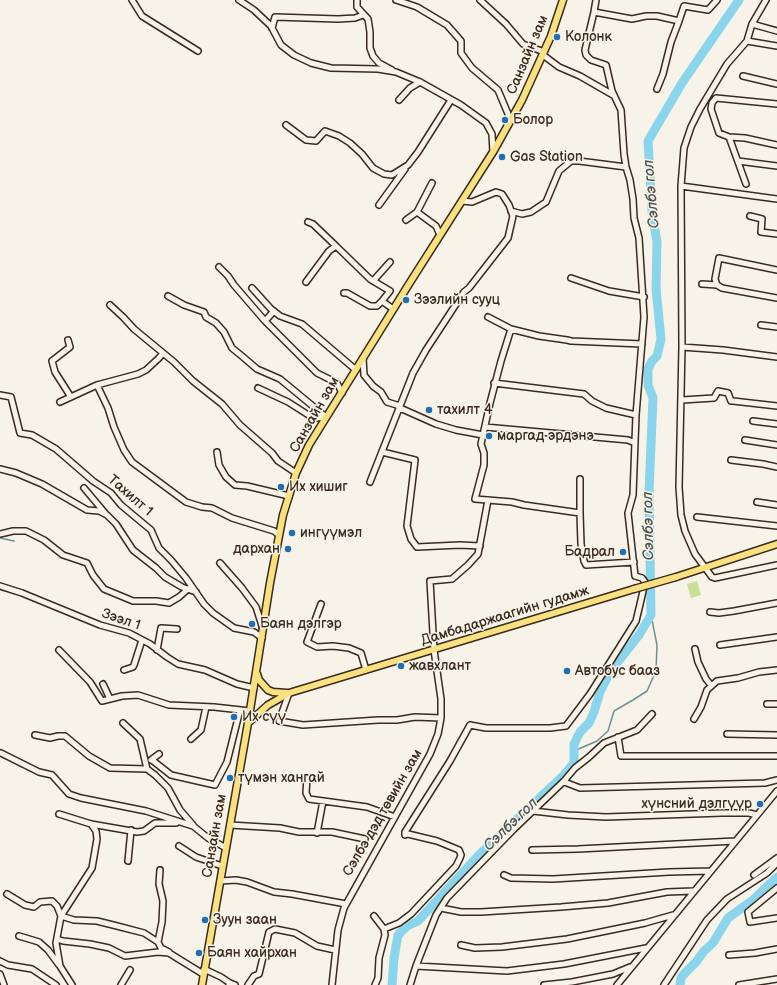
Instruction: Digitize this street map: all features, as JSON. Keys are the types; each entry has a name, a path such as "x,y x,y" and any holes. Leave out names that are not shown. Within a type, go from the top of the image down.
{"main road":[{"name":"Санзайн зам","path":"202,985 279,535 283,515 296,473 309,445 326,417 493,152 522,100 551,36 563,0"},
{"name":"Дамбадаржаагийн гудамж","path":"248,723 268,705 289,693 676,577 777,544"},
{"path":"256,673 259,680 268,690 280,693 289,693"}],"street":[{"path":"132,0 142,16 198,51"},
{"path":"239,0 254,10 272,28 281,45 294,55 312,63 332,68 378,69 396,72"},
{"path":"357,0 357,7 368,20 370,48 373,56 379,63 420,82 461,105 486,123 492,134 493,152"},
{"path":"396,0 417,7 447,25 461,41 461,53 472,68 498,90 511,120"},
{"path":"480,0 506,24 523,44 543,54 559,67 580,76 614,95"},
{"path":"384,929 399,923 411,914 456,866 460,858 461,855 458,850 437,841 408,834 405,835 405,832 450,761 470,725 486,728 543,728 566,726 590,694 636,621 645,582 642,578 635,576 628,514 633,495 635,459 634,443 644,322 644,297 639,238 634,218 630,180 626,167 621,110 614,95 606,65 590,60 586,55 585,50 596,0"},
{"path":"657,88 663,74 671,42 684,6 708,10 717,0"},
{"path":"766,0 752,24 747,41 727,64 700,109 691,127 684,148 681,186 682,400 679,487 681,515 685,531 695,554 712,577 715,578 777,565"},
{"path":"594,12 632,19 646,16 657,16 679,21"},
{"path":"272,28 275,16 338,19 355,18 363,15"},
{"path":"752,24 777,30"},
{"path":"747,41 777,46"},
{"path":"743,76 777,84"},
{"path":"399,100 410,88 420,82"},
{"path":"777,104 716,98 712,103 711,110 720,133 729,137 745,138 777,145"},
{"path":"378,205 418,152 451,100"},
{"path":"286,125 306,140 316,141 325,131 339,136 354,146 373,168 384,174 392,175 408,166"},
{"path":"729,137 746,184"},
{"path":"511,211 522,214 530,212 546,202 559,171 571,161 626,167"},
{"path":"738,161 777,166"},
{"path":"406,220 417,212 432,183"},
{"path":"681,186 777,199"},
{"path":"370,482 413,373 426,350 464,292 469,288 508,238 513,216 509,205 502,194 496,192 472,202 462,201"},
{"path":"417,212 436,226 440,235"},
{"path":"750,216 762,219 761,232 777,234"},
{"path":"308,222 313,224 373,281 390,292 377,306 370,306 347,293 344,293"},
{"path":"306,282 329,251 336,246"},
{"path":"717,285 715,279 719,258 777,270"},
{"path":"373,281 390,262"},
{"path":"219,267 264,321 317,373 337,383 342,393"},
{"path":"571,278 609,291 644,297"},
{"path":"702,284 717,285 722,288 777,298"},
{"path":"252,288 274,311 286,319 302,324 356,370"},
{"path":"168,296 176,302 204,312 206,317 216,323 224,332 232,348 257,369 280,379 289,388 326,417"},
{"path":"382,302 394,309"},
{"path":"110,305 123,316 134,329 185,372 196,384 222,404 240,425 272,453 278,461 296,473"},
{"path":"264,321 274,311"},
{"path":"488,317 512,329 539,336 571,341 642,344"},
{"path":"761,325 777,327"},
{"path":"512,329 494,383 481,444 484,452 484,465 475,499 512,502 580,513"},
{"path":"68,340 70,347 52,361 55,372 70,394 70,397"},
{"path":"682,348 724,350 777,357"},
{"path":"60,402 97,385 138,374 146,370 163,353"},
{"path":"363,358 364,375 373,386 382,392 387,402 436,424 456,430 483,435"},
{"path":"494,383 584,394 592,401 606,408 636,415"},
{"path":"97,385 108,408 119,439 132,462 186,502 202,507 212,508 232,518 274,531 279,535"},
{"path":"258,388 288,402 310,416 316,418 326,417"},
{"path":"682,400 714,398 718,391 728,393 732,401 777,406"},
{"name":"Тахилт 1","path":"0,395 11,397 20,433 32,435 56,449 111,493 121,505 151,530 159,548 171,560 213,613 234,628 254,632 262,638"},
{"path":"753,421 777,424"},
{"path":"485,428 628,440 634,443"},
{"path":"745,440 777,445"},
{"path":"217,452 219,465 226,477 235,485 247,486 289,496"},
{"path":"382,452 415,460 407,526 411,539 418,547 460,545 480,546 488,500"},
{"path":"731,460 777,467"},
{"path":"0,469 16,473 42,484 87,510 99,511 107,515"},
{"path":"580,479 581,544 586,565 634,562"},
{"path":"84,488 116,524 133,550 166,577 196,592"},
{"path":"757,502 777,505"},
{"path":"696,517 777,526"},
{"path":"0,534 13,531 26,531 44,540 63,555 87,563 93,575 104,589 133,601 156,601 169,603 188,589"},
{"name":"Сэлбэ дэд төвийн зам","path":"332,985 339,925 346,904 430,754 437,737 441,718 441,691 434,650 430,581 452,579 478,554 480,546"},
{"path":"220,563 256,607 263,630"},
{"name":"Зээл 1","path":"0,586 22,592 82,619 129,633 178,664 205,670 237,684 254,688"},
{"path":"710,612 734,611 777,603"},
{"path":"321,604 307,642 317,647 333,646 349,648 361,653 366,670"},
{"path":"158,650 161,628 178,629"},
{"path":"720,645 777,638"},
{"path":"124,670 134,665 142,640"},
{"path":"696,649 698,662 706,679 711,685"},
{"path":"59,650 90,682 102,701 122,696 138,695 169,705 250,711"},
{"path":"694,719 701,707 706,690 711,685 718,681 738,678 759,672 777,670"},
{"path":"103,684 110,699"},
{"path":"289,693 279,721 304,725 397,720 415,717 441,718"},
{"path":"767,704 777,704"},
{"path":"190,738 201,730 206,707"},
{"path":"146,760 152,760 171,775 215,785 227,762 240,710"},
{"path":"410,985 416,966 440,908 463,880 564,780 574,768 604,743 637,730 652,714"},
{"path":"123,723 140,739 147,769"},
{"path":"727,734 777,735"},
{"path":"35,735 50,738 65,736 89,756 110,768 147,769 168,788 180,810 193,826 208,838 226,848"},
{"path":"618,737 621,756 777,756"},
{"path":"1,753 39,772 52,775 70,794 81,798 146,811 193,826"},
{"path":"152,760 159,754"},
{"path":"308,777 306,793 309,799 367,807 395,817"},
{"path":"564,780 567,783 580,788 765,783 777,780"},
{"path":"617,985 777,791"},
{"path":"318,832 323,801"},
{"path":"533,811 606,817 722,813 749,813 757,815"},
{"path":"58,814 91,824 137,832 144,831 155,823 185,823 193,826"},
{"path":"60,966 56,943 61,916 92,868 97,839 96,831 91,824"},
{"path":"230,825 280,828 299,832 332,832 365,839"},
{"path":"128,861 131,830"},
{"path":"532,850 735,841"},
{"path":"179,846 196,857 222,866"},
{"path":"754,876 777,858"},
{"path":"664,985 707,920 727,899 767,872 777,863"},
{"path":"158,942 162,915 162,902 159,884 160,870"},
{"path":"504,876 511,878 553,879 710,871"},
{"path":"220,881 236,880 247,882 274,892 346,904"},
{"path":"777,888 748,912 750,922 777,918"},
{"path":"440,908 461,912 481,912 608,904 667,892 693,891"},
{"path":"7,894 25,905 34,908 40,902 52,901 57,906 61,916"},
{"path":"461,945 475,948 502,947 567,939 645,923 674,915"},
{"path":"61,916 74,920 97,921 144,933 158,942 161,948 169,953 204,971 221,976 229,984 236,985"},
{"path":"374,916 384,929 385,937 379,958 378,978 375,985"},
{"path":"248,985 254,976 259,974 269,932 275,929 295,933 317,946 335,950"},
{"path":"19,936 39,942 48,950 72,985"},
{"path":"57,939 109,948 124,956 158,952 169,953"},
{"path":"416,966 507,971 564,964 646,948"},
{"path":"729,955 755,953 777,949"},
{"path":"0,961 8,965 32,969 56,985"},
{"path":"544,985 572,982 613,974 631,967"},
{"path":"122,985 130,970"},
{"path":"0,974 4,985"},
{"path":"739,985 777,979"}],"green space":[{"path":"697,581 701,595 691,598 687,584"}],"waterway":[{"name":"Сэлбэ гол","path":"392,985 394,958 398,935 407,926 418,921 479,855 564,775 574,763 574,744 580,732 589,723 600,692 610,672 639,635 651,615 649,492 653,398 648,385 648,369 652,361 657,356 661,339 656,289 657,242 652,211 648,141 682,83 739,0"},
{"path":"0,538 14,541"},
{"path":"574,751 597,741 608,731 614,711 647,691 656,671 657,645 651,615"},
{"path":"680,985 681,978 704,951 713,943 728,918 753,900 777,877"}],"place":[{"name":"Колонк","path":"557,37"},
{"name":"Болор","path":"505,120"},
{"name":"Gas Station","path":"502,157"},
{"name":"Зээлийн сууц","path":"406,300"},
{"name":"тахилт 4","path":"429,410"},
{"name":"маргад эрдэнэ","path":"489,436"},
{"name":"Их хишиг","path":"281,487"},
{"name":"ингүүмэл","path":"292,533"},
{"name":"дархан","path":"288,549"},
{"name":"Бадрал","path":"623,552"},
{"name":"Баян дэлгэр","path":"252,624"},
{"name":"жавхлант","path":"401,666"},
{"name":"Автобус бааз","path":"567,671"},
{"name":"Их сүү","path":"234,717"},
{"name":"түмэн хангай","path":"230,778"},
{"name":"хүнсний дэлгүүр","path":"760,804"},
{"name":"Зуун заан","path":"205,920"},
{"name":"Баян хайрхан","path":"199,953"}]}
